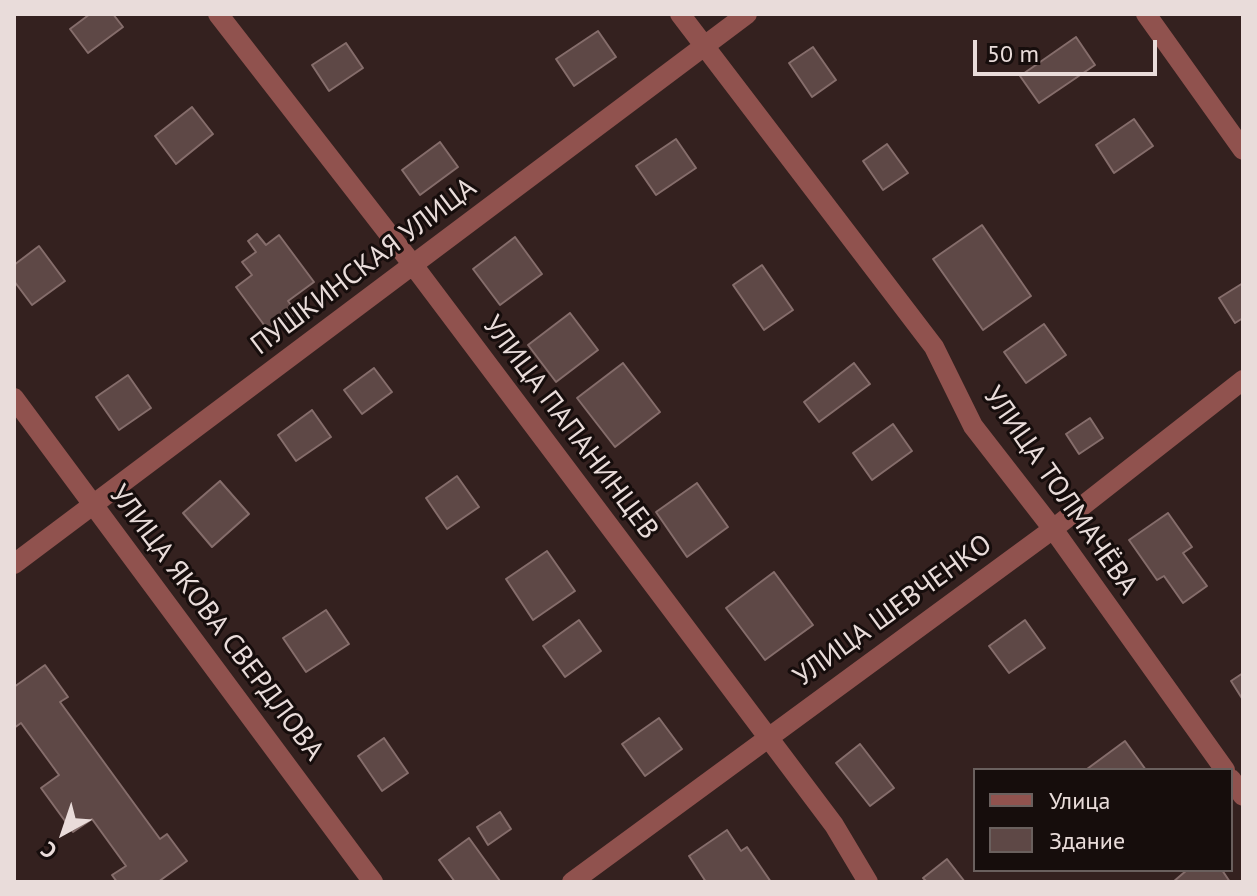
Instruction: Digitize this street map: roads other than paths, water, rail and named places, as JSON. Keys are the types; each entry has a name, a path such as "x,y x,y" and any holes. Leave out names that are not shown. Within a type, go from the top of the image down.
{"street":[{"name":"УЛИЦА ПАПАНИНЦЕВ","path":"218,14 413,265 834,825 868,882"},
{"name":"УЛИЦА ТОЛМАЧЁВА","path":"680,14 934,347 973,426 1053,529 1224,768"},
{"name":"ПУШКИНСКАЯ УЛИЦА","path":"14,564 747,14"},
{"path":"1146,14 1243,150"},
{"name":"УЛИЦА ШЕВЧЕНКО","path":"572,882 1053,529 1243,380"},
{"name":"УЛИЦА ЯКОВА СВЕРДЛОВА","path":"14,398 373,882"}]}
